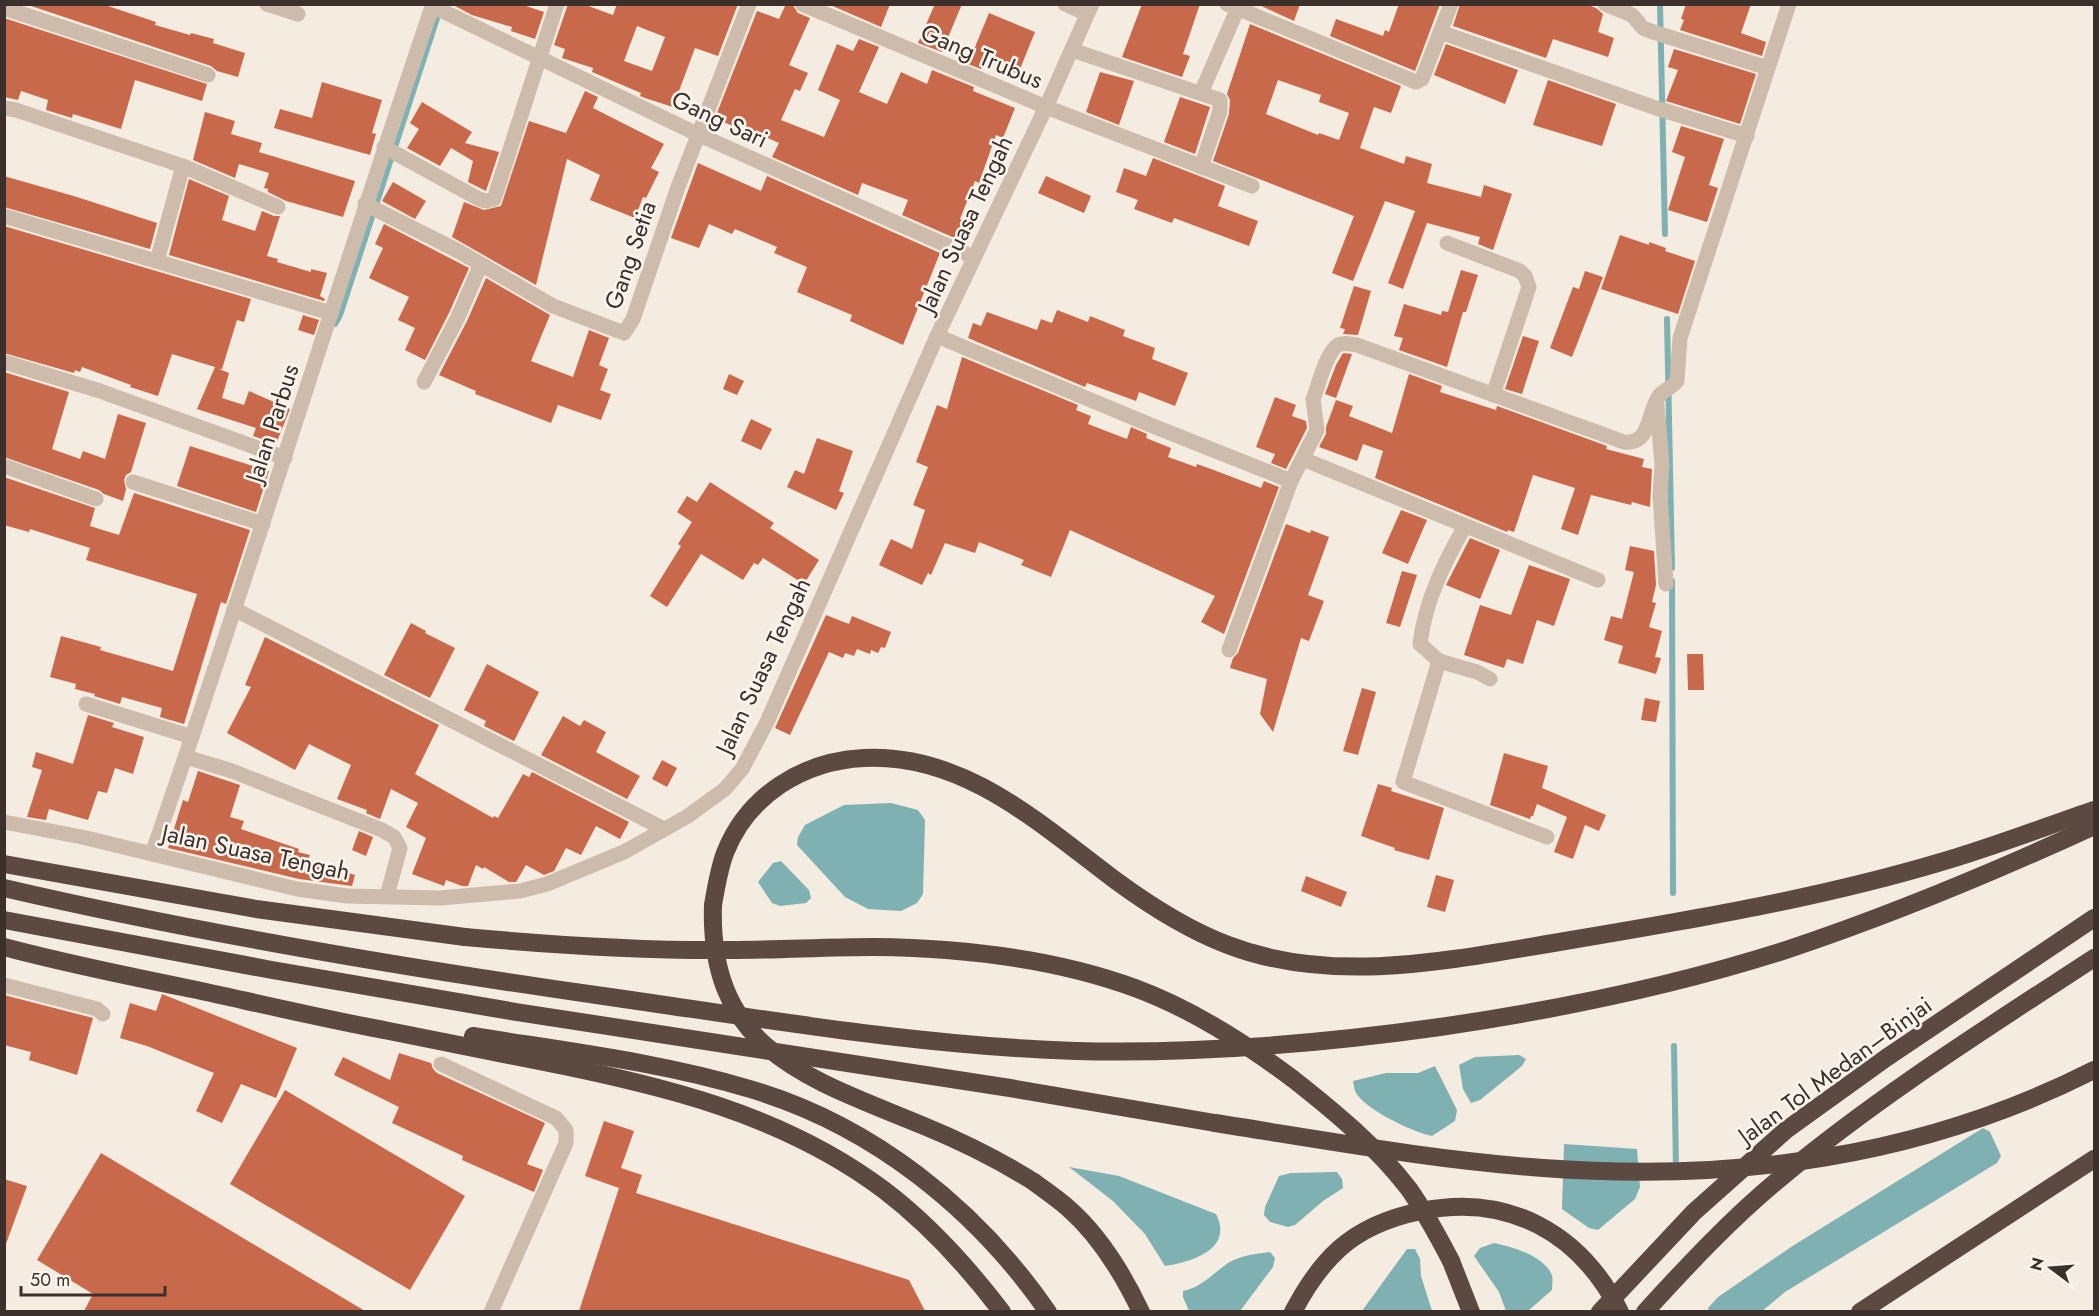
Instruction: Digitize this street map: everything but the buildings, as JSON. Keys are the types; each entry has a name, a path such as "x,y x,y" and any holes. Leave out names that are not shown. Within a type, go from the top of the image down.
{"highway":[{"path":"1141,1311 1115,1263 1093,1233 1069,1208 1034,1182 964,1143 818,1082 768,1048 739,1014 722,983 715,957 712,932 714,896 726,852 737,828 753,807 774,788 800,772 831,762 864,758 897,759 937,768 973,781 1034,818 1144,900 1218,941 1252,954 1276,959 1299,963 1359,966 1424,963 1460,958 1710,917 1810,896 1942,862 2094,810"},
{"path":"4,888 195,928 479,978 917,1039 1072,1050 1148,1052 1333,1040 1484,1021 1665,984 1783,951 1874,919 2094,826"},
{"path":"4,864 256,909 465,937 624,949 733,950 874,947 939,950 1004,956 1070,968 1137,989 1215,1026 1254,1051 1322,1101 1383,1157 1409,1190 1432,1224 1451,1261 1472,1311"},
{"name":"Jalan Tol Medan–Binjai","path":"1600,1311 1694,1212 1786,1130 1886,1058 2094,918"},
{"path":"4,920 219,961 458,1002 1409,1153 1542,1168 1620,1172 1717,1171 1811,1161 1907,1141 1996,1113 2094,1070"},
{"path":"4,947 337,1022 612,1076 682,1093 754,1118 817,1148 884,1190 939,1238 1002,1311"},
{"path":"1645,1311 1699,1252 1777,1181 1912,1079 2094,958"},
{"path":"207,993 612,1058 714,1078 753,1089 859,1136 898,1160 940,1192 974,1223 1007,1258 1048,1311"},
{"path":"1860,1311 2094,1159"},
{"path":"1293,1311 1304,1290 1319,1270 1339,1249 1361,1233 1387,1221 1411,1214 1460,1206 1502,1211 1544,1227 1563,1240 1597,1272 1610,1290 1620,1311"}],"street":[{"path":"267,4 298,14"},
{"path":"389,150 479,199 490,201 497,191 557,4"},
{"name":"Gang Setia","path":"372,207 481,264 553,306 624,333 633,319 698,134 749,4"},
{"name":"Gang Trubus","path":"802,4 1046,107 1252,186"},
{"path":"1065,4 1090,10"},
{"path":"1201,93 1232,7 1416,82 1422,79 1451,4"},
{"path":"1605,4 1632,15 1644,28 1768,68"},
{"path":"1229,650 1291,481 1317,430 1313,399 1330,354 1338,344 1357,345 1624,442 1631,443 1643,436 1664,393 1678,379 1680,338 1789,4"},
{"name":"Gang Sari","path":"433,6 698,134 974,257"},
{"name":"Jalan Parbus","path":"152,854 332,313 372,207 433,6"},
{"path":"4,8 208,75"},
{"name":"Jalan Suasa Tengah","path":"4,822 297,889 347,896 440,898 533,888 624,852 664,830 725,789 742,769 754,749 937,336 1090,10"},
{"path":"1440,32 1663,110 1747,136"},
{"path":"1072,50 1220,100 1221,106 1201,167"},
{"path":"4,108 183,166 278,207"},
{"path":"157,261 183,166"},
{"path":"4,216 332,313"},
{"path":"1447,243 1520,272 1528,281 1529,287 1493,395"},
{"path":"424,382 458,317 481,264"},
{"path":"937,336 1291,481"},
{"path":"4,362 100,391 285,458"},
{"path":"1664,393 1660,496 1666,584"},
{"path":"1303,459 1599,580"},
{"path":"4,466 96,499"},
{"path":"133,482 263,524"},
{"path":"1465,526 1442,566 1422,624 1419,644 1439,661 1476,672 1491,680"},
{"path":"234,609 664,830"},
{"path":"1439,661 1403,782 1547,837"},
{"path":"86,704 192,737"},
{"path":"186,757 232,771 382,830 394,837 400,848 387,896"},
{"path":"4,985 97,1009 103,1014"},
{"path":"441,1064 556,1118 566,1130 566,1143 491,1311"}],"water":[{"path":"891,803 918,810 925,820 923,894 917,903 901,911 868,909 845,897 797,845 798,837 805,825 844,805"},
{"path":"781,861 809,890 811,898 806,903 780,906 772,903 758,882 773,863"},
{"path":"1519,1055 1526,1059 1522,1066 1480,1100 1471,1103 1463,1089 1459,1065 1475,1057"},
{"path":"1435,1066 1457,1110 1455,1121 1432,1136 1401,1125 1378,1112 1355,1091 1353,1081 1386,1073 1418,1073"},
{"path":"1983,1128 1990,1132 2001,1156 1997,1163 1785,1292 1762,1311 1709,1311 1708,1308 1718,1297 1791,1247"},
{"path":"1564,1144 1637,1149 1640,1187 1635,1199 1598,1230 1589,1228 1562,1209"},
{"path":"1069,1167 1119,1176 1216,1214 1220,1226 1215,1245 1198,1257 1165,1266 1145,1234 1113,1201"},
{"path":"1337,1172 1342,1179 1343,1188 1323,1201 1295,1225 1288,1227 1270,1222 1264,1215 1265,1207 1279,1176 1291,1173"},
{"path":"1494,1243 1519,1250 1535,1258 1548,1268 1552,1275 1552,1290 1528,1311 1506,1311 1499,1292 1474,1256 1480,1248"},
{"path":"1407,1249 1415,1249 1420,1259 1421,1276 1432,1311 1362,1311"},
{"path":"1270,1252 1275,1258 1273,1267 1240,1311 1189,1311 1183,1291 1201,1283 1233,1260"}],"waterway":[{"path":"1660,4 1665,234"},
{"path":"335,324 340,315 440,9"},
{"path":"1667,319 1672,568"},
{"path":"1672,581 1673,893"},
{"path":"1674,1046 1676,1169"}]}
